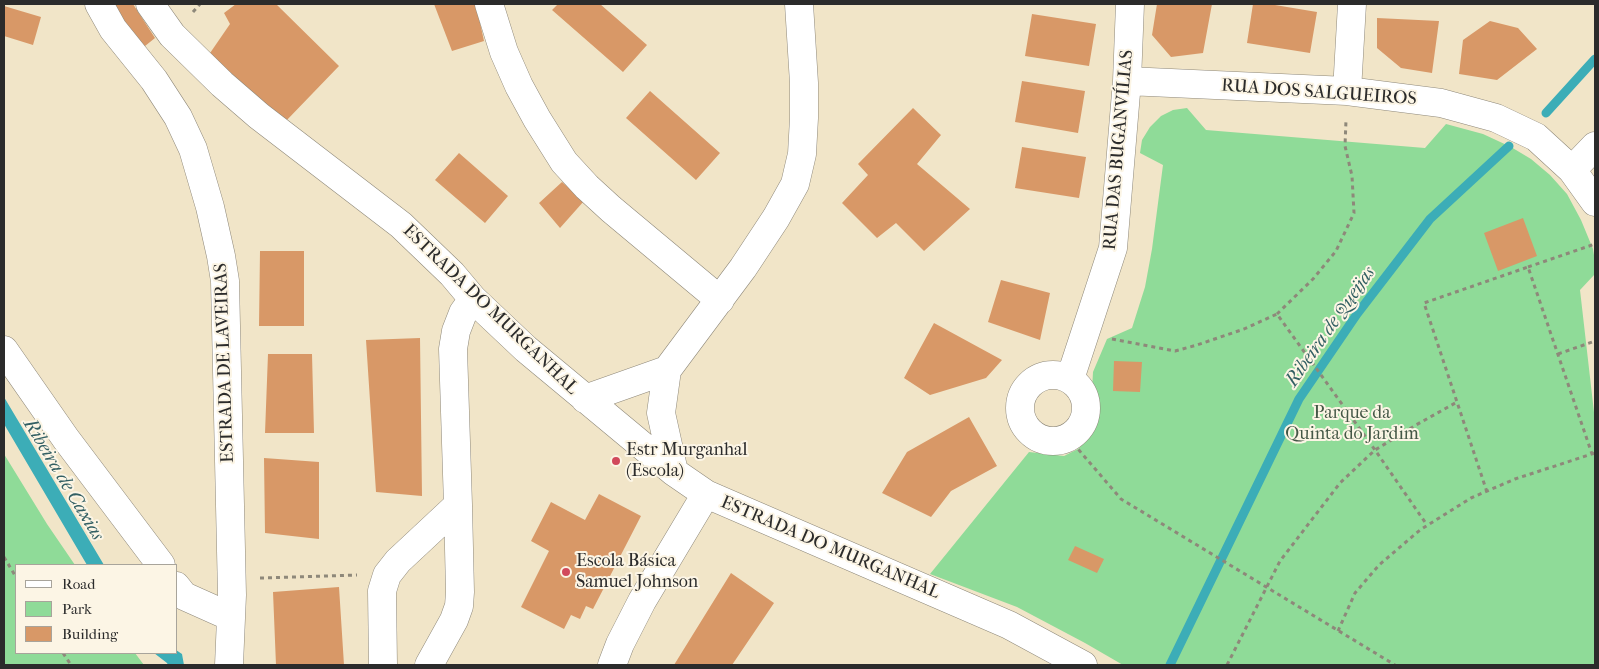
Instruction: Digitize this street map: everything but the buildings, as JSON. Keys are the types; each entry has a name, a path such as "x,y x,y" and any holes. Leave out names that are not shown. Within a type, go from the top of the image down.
{"street":[{"name":"ESTRADA DE LAVEIRAS","path":"99,4 113,29 154,80 178,117 193,149 210,206 225,281 231,578 229,665"},
{"name":"ESTRADA DO MURGANHAL","path":"150,4 172,35 222,84 259,116 401,225 452,274 473,299 526,349 674,472 706,494 1009,625 1083,665"},
{"path":"488,4 504,52 519,86 564,162 611,209 720,300"},
{"path":"674,472 661,413 667,370 720,300 776,218 794,184 802,154 804,118 804,83 799,4"},
{"name":"RUA DAS BUGANVÍLIAS","path":"1070,379 1113,248 1127,81 1130,4"},
{"path":"1347,91 1352,4"},
{"name":"RUA DOS SALGUEIROS","path":"1127,81 1347,91 1440,103 1496,118 1536,137 1572,170 1595,202"},
{"path":"1572,170 1595,146"},
{"path":"429,665 454,620 459,606 453,349 456,331 463,313 473,299"},
{"path":"4,350 66,439 160,564"},
{"path":"584,399 667,370"},
{"path":"1060,375 1070,379 1078,386 1084,395 1086,406 1080,427 1072,435 1062,440 1051,441 1031,433 1024,425 1020,414 1020,404 1023,393 1029,384 1038,378 1060,375"},
{"path":"612,665 620,644 642,602 706,494"},
{"path":"384,665 382,590 387,575 398,561 458,505"},
{"path":"178,588 184,596 231,617"}],"path":[{"path":"1084,334 1174,350 1197,345 1244,329 1277,314 1313,279 1336,251 1354,213 1352,176 1345,146 1347,91"},
{"path":"1487,492 1424,303 1595,244"},
{"path":"1338,631 1355,593 1379,565 1427,525 1471,498 1515,479 1594,453 1528,267"},
{"path":"1277,314 1427,525"},
{"path":"1558,354 1595,341"},
{"path":"1227,665 1280,561 1340,482 1375,450 1416,424 1457,402"},
{"path":"1072,435 1078,449 1120,500 1395,665"},
{"path":"4,556 15,575"},
{"path":"231,578 387,575"},
{"path":"64,654 70,665"}],"green space":[{"name":"Parque da Quinta do Jardim","path":"1187,108 1206,130 1425,148 1446,124 1483,134 1511,147 1531,159 1550,175 1567,194 1581,220 1593,249 1595,261 1595,274 1580,290 1595,421 1595,665 1123,665 1017,607 930,574 1029,452 1064,456 1078,449 1091,435 1095,420 1092,390 1093,372 1107,339 1132,328 1145,287 1152,249 1163,165 1140,153 1142,140 1150,127 1161,116 1173,110"},
{"path":"4,454 74,564 15,564 15,654 136,654 144,665 4,665"}],"water":[{"path":"4,397 103,564 86,564 4,424"},
{"path":"178,651 182,654 184,665 168,665 155,654 178,654"}],"waterway":[{"name":"Ribeira de Queijas","path":"1546,113 1595,59"},
{"name":"Ribeira de Queijas","path":"1170,665 1299,399 1357,314 1430,219 1509,146"}],"place":[{"name":"Estr Murganhal (Escola)","path":"616,461"},
{"name":"Escola Básica Samuel Johnson","path":"566,572"}],"water label":[{"name":"Ribeira de Caxias","path":"63,480"}]}
